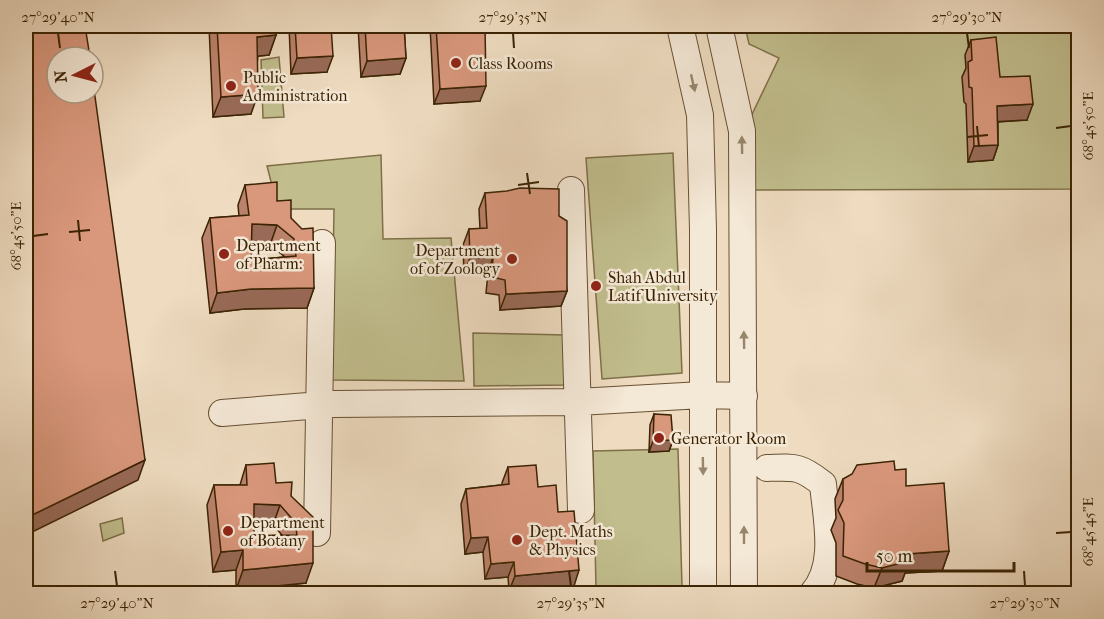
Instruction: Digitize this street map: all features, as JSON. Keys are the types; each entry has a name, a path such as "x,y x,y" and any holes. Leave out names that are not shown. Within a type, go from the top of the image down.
{"street":[{"path":"680,26 700,115 703,230 703,594"},
{"path":"718,26 742,131 744,594"},
{"path":"571,190 581,510"},
{"path":"317,533 322,243"},
{"path":"222,413 318,406 578,402 702,395 744,396"},
{"path":"767,468 791,467 805,470 823,484 828,557 821,584 812,594"}],"shaded area":[{"path":"745,26 1078,26 1078,189 750,190 745,129 779,58 749,44"},
{"path":"279,57 284,117 263,118 261,60"},
{"path":"673,153 682,373 602,379 586,158"},
{"path":"381,155 383,239 451,238 464,381 331,380 334,209 278,209 267,166"},
{"path":"473,333 567,335 565,385 474,386"},
{"path":"678,449 682,586 596,588 593,451"},
{"path":"122,518 124,533 103,541 100,524"}],"building":[{"path":"26,26 85,26 88,45 45,45 45,105 96,105 145,460 26,518"},
{"name":"Public Administration","path":"217,26 275,26 276,35 257,37 258,94 221,97"},
{"path":"295,26 331,26 333,56 297,58"},
{"path":"365,26 404,26 406,58 367,61"},
{"name":"Class Rooms","path":"436,26 485,26 486,86 440,89"},
{"path":"996,37 1000,77 1030,76 1033,104 997,106 998,145 974,146 972,88 969,87 968,62 972,60 971,40"},
{"path":"277,182 277,201 291,200 291,218 302,229 313,228 314,288 251,289 217,293 210,218 249,215 245,185","holes":["252,224 277,225 294,239 296,256 251,260"]},
{"name":"Department of of Zoology","path":"520,188 559,189 559,216 567,221 567,291 506,294 505,280 492,277 493,257 470,258 469,229 487,228 485,193"},
{"path":"654,414 671,415 673,440 653,441"},
{"path":"894,461 895,470 906,469 906,486 944,483 949,551 907,554 909,561 882,568 843,556 844,523 838,510 843,500 843,479 852,474 857,465"},
{"path":"274,463 276,483 292,482 291,496 313,517 313,563 243,570 243,550 221,552 214,485 247,485 246,465","holes":["254,504 280,505 295,522 297,535 254,536"]},
{"name":"Dept. Maths & Physics","path":"536,465 538,487 556,485 558,512 574,511 579,570 515,576 514,562 491,564 488,537 471,538 466,489 509,484 508,467"},
{"path":"555,590 556,594 503,594"}],"place":[{"name":"Class Rooms","path":"456,63"},
{"name":"Public Administration","path":"231,86"},
{"name":"Department of Pharm:","path":"224,254"},
{"name":"Department of of Zoology","path":"512,259"},
{"name":"Shah Abdul Latif University","path":"596,286"},
{"name":"Generator Room","path":"659,438"},
{"name":"Department of Botany","path":"228,531"},
{"name":"Dept. Maths & Physics","path":"517,540"}]}
